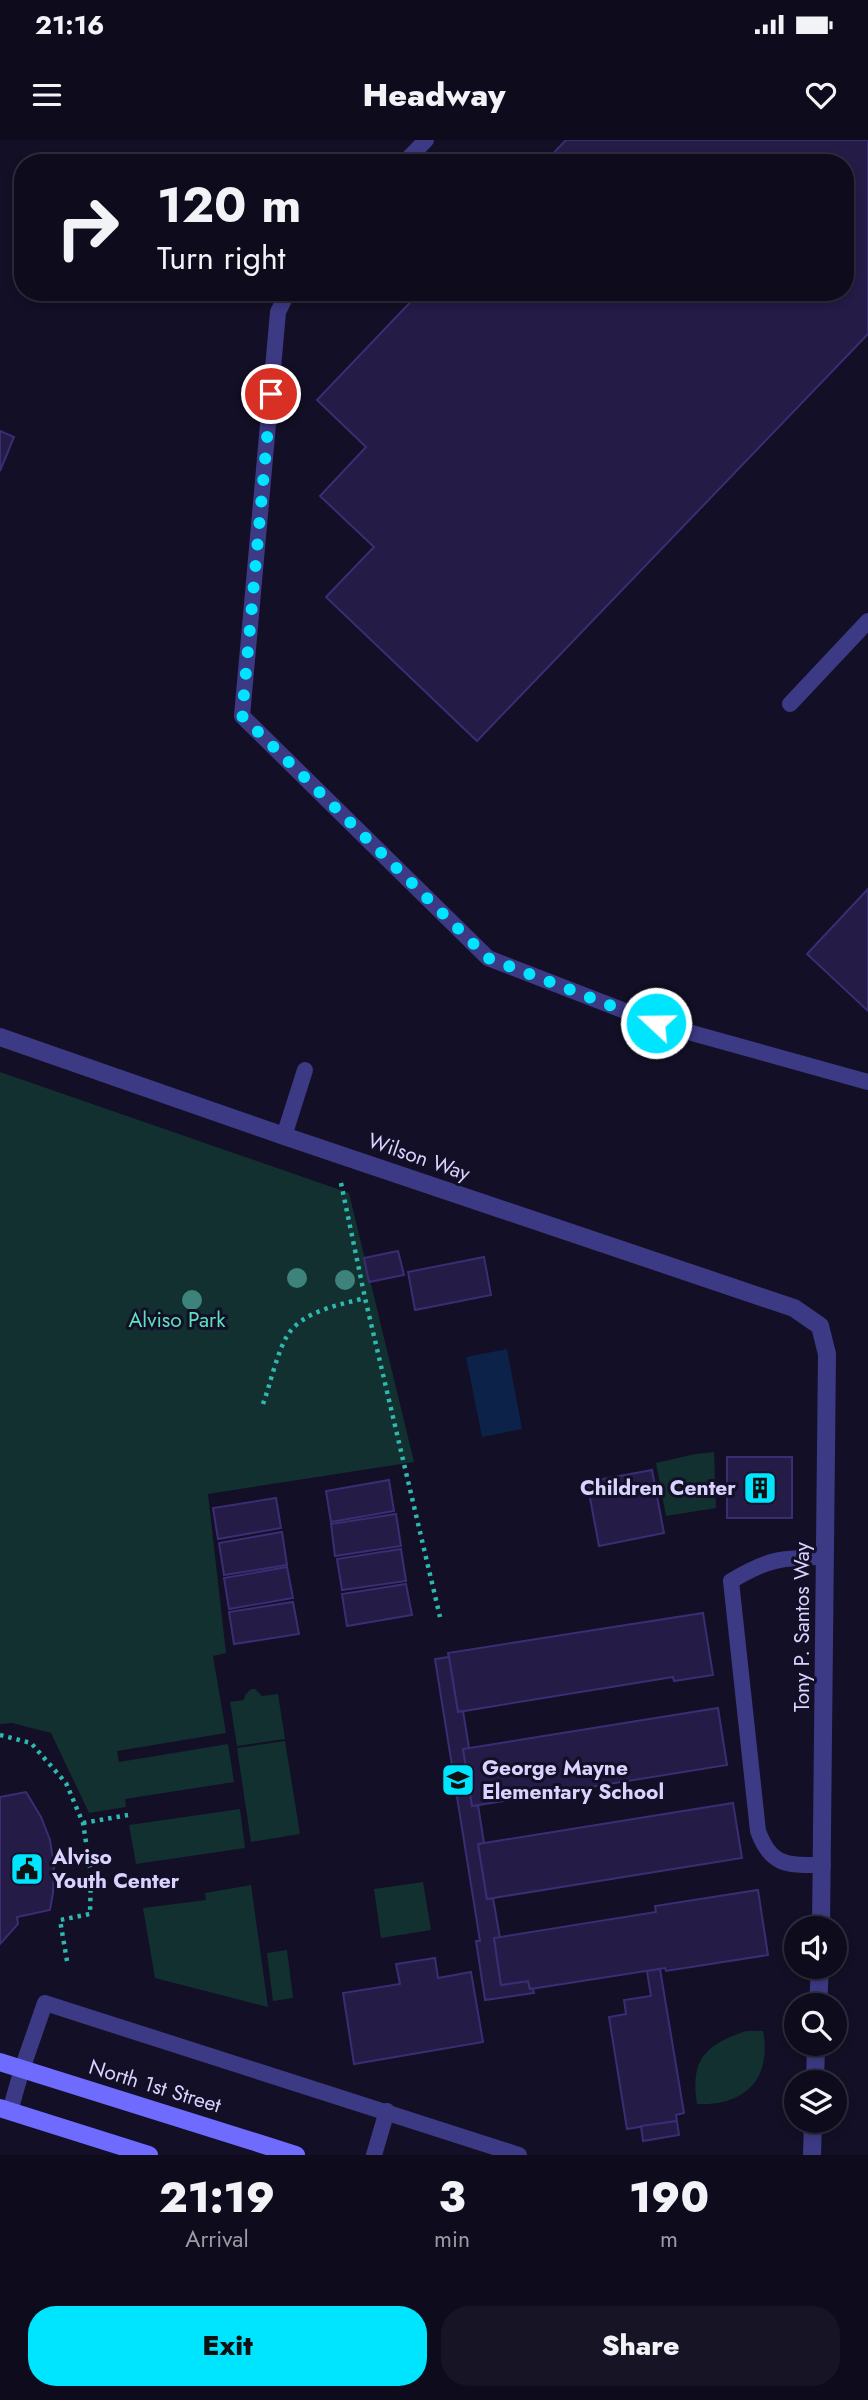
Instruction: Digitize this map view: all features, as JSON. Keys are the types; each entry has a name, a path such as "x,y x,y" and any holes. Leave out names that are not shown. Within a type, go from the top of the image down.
{"main road":[{"name":"North 1st Street","path":"0,2062 296,2155"},
{"path":"5,2110 149,2155"}],"street":[{"name":"Wilson Way","path":"0,1037 794,1308 820,1326"},
{"name":"Tony P. Santos Way","path":"820,1326 827,1354 821,1916"},
{"path":"812,2155 813,2133"}],"lane":[{"path":"413,154 426,140"},
{"path":"284,301 278,312 242,716 488,958 656,1023 868,1082"},
{"path":"790,704 868,621"},
{"path":"284,1136 304,1070"},
{"path":"823,1865 798,1865 777,1860 764,1848 758,1831 731,1581 765,1562 793,1557 825,1557"},
{"path":"5,2110 45,2003 520,2155"},
{"path":"374,2155 387,2111"}],"path":[{"path":"341,1183 365,1298 440,1617"},
{"path":"262,1404 288,1335 309,1317 365,1298"},
{"path":"0,1735 31,1744 66,1783 83,1822 91,1874 90,1914 60,1920 67,1961"},
{"path":"83,1822 128,1815"}],"green space":[{"name":"Alviso Park","path":"0,1072 349,1193 414,1462 208,1494 226,1653 213,1656 226,1733 117,1751 119,1762 228,1744 234,1782 125,1799 126,1807 89,1813 51,1733 12,1723 0,1724"},
{"path":"714,1452 716,1508 666,1516 656,1463"},
{"path":"251,1689 255,1689 262,1696 278,1694 285,1739 237,1746 230,1702 244,1700"},
{"path":"285,1741 300,1834 251,1842 237,1748"},
{"path":"240,1809 245,1848 136,1864 129,1825"},
{"path":"423,1882 431,1930 381,1938 374,1889"},
{"path":"251,1885 268,2007 155,1978 143,1908 206,1900 205,1893"},
{"path":"287,1950 293,1998 273,2001 267,1953"},
{"path":"746,2031 763,2031 765,2048 759,2076 741,2094 729,2100 697,2104 696,2076 703,2056 720,2042"}],"water":[{"path":"507,1349 522,1429 482,1437 466,1357"}],"building":[{"path":"566,140 868,140 868,334 477,741 326,597 374,547 320,496 366,447 317,400 411,301 854,301 854,154 553,154"},
{"path":"0,431 14,437 0,471"},
{"path":"868,889 868,1011 807,954"},
{"path":"398,1251 404,1275 369,1282 364,1258"},
{"path":"484,1257 491,1295 415,1310 408,1272"},
{"name":"Children Center","path":"727,1457 792,1457 792,1518 727,1518"},
{"path":"652,1470 664,1533 599,1546 587,1482"},
{"path":"389,1480 394,1511 331,1522 326,1491"},
{"path":"276,1498 281,1528 218,1539 213,1508"},
{"path":"396,1514 401,1546 335,1556 331,1524"},
{"path":"282,1532 287,1565 224,1575 219,1543"},
{"path":"401,1549 406,1581 342,1590 337,1559"},
{"path":"287,1567 293,1598 229,1609 224,1578"},
{"path":"406,1584 412,1615 347,1626 342,1594"},
{"path":"293,1602 299,1634 234,1644 229,1612"},
{"path":"703,1613 713,1675 674,1681 673,1677 458,1712 448,1653"},
{"path":"449,1657 458,1712 463,1711 469,1748 463,1749 472,1806 478,1805 484,1843 478,1844 487,1899 493,1898 500,1938 494,1938 501,1985 528,1981 534,1993 485,2000 476,1941 480,1941 435,1659"},
{"path":"718,1708 727,1765 472,1806 463,1749"},
{"name":"Alviso Youth Center","path":"26,1792 41,1817 50,1840 54,1866 53,1893 50,1910 17,1917 18,1924 0,1944 0,1797"},
{"path":"733,1803 742,1858 487,1899 478,1844"},
{"path":"758,1890 768,1955 530,1989 528,1981 501,1985 494,1938 656,1912 655,1906"},
{"path":"435,1958 438,1978 471,1972 483,2042 354,2064 343,1993 400,1984 396,1964"},
{"path":"660,1969 684,2113 676,2115 677,2121 627,2129 609,2017 626,2014 624,2000 651,1996 647,1971"},
{"path":"677,2121 679,2135 643,2141 641,2126"}],"place":[{"name":"Children Center","path":"760,1488"},
{"name":"George Mayne Elementary School","path":"458,1780"},
{"name":"Alviso Youth Center","path":"27,1869"}],"route":[{"path":"271,394 242,716 488,958 656,1023"}]}
